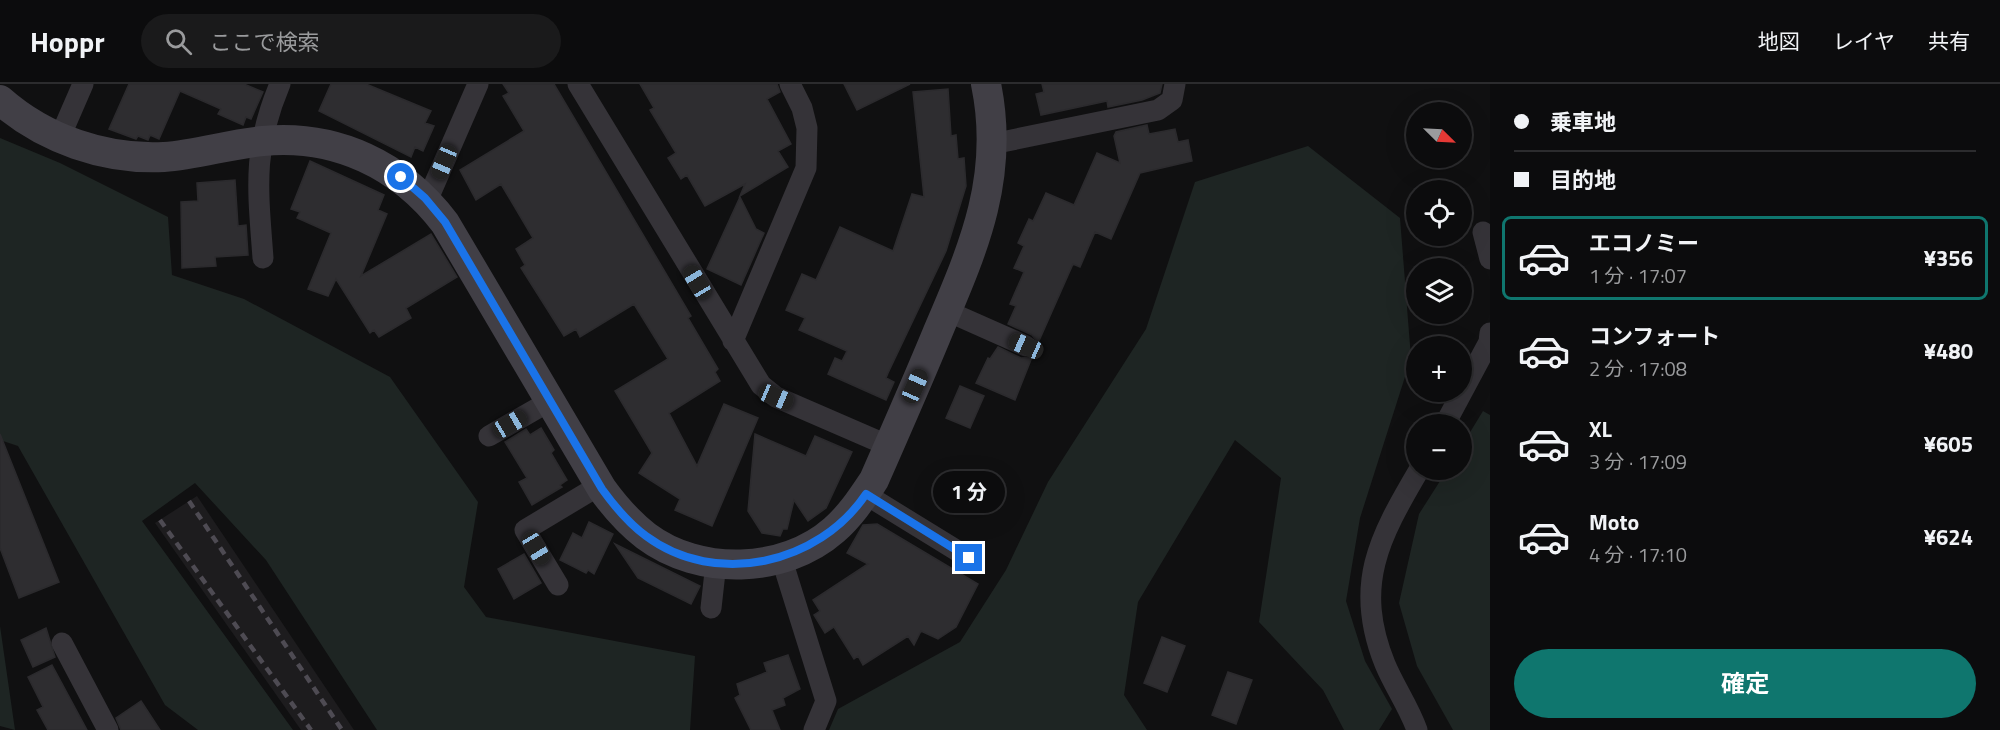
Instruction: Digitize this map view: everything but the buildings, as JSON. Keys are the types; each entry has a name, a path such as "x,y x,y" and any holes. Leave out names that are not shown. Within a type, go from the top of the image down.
{"street":[{"path":"60,137 83,84"},
{"path":"263,258 258,177 260,141 280,84"},
{"path":"427,201 478,84"},
{"path":"578,84 733,341 768,392 889,446"},
{"path":"733,341 806,168 807,128 802,108 790,84"},
{"path":"0,100 26,120 91,149 138,157 186,155 260,141 298,140 345,149 387,168 427,201 453,236 600,485 622,515 647,537 676,553 716,563 741,565 781,557 805,549 832,531 856,508 866,494 889,446 978,235 988,194 992,144 986,84"},
{"path":"992,144 1158,110 1172,100 1175,84"},
{"path":"1484,232 1490,259"},
{"path":"947,310 1026,346"},
{"path":"1450,414 1489,342 1490,333"},
{"path":"489,436 550,401"},
{"path":"1413,480 1390,519 1372,566 1370,616 1385,664 1417,730"},
{"path":"558,585 525,530 600,485"},
{"path":"866,494 969,558"},
{"path":"781,557 826,701 814,730"},
{"path":"711,608 716,563"},
{"path":"62,643 108,730"}],"shaded area":[{"path":"0,138 60,163 168,217 172,275 244,299 390,377 478,502 464,587 486,617 695,656 690,730 377,730 266,560 195,483 142,521 293,730 198,730 165,705 18,446 0,440"},
{"path":"1308,146 1400,218 1406,324 1408,324 1409,336 1406,336 1406,374 1360,518 1346,601 1365,661 1392,709 1379,730 1344,730 1323,690 1259,622 1281,478 1235,440 1138,602 1124,695 1147,730 829,730 838,709 960,642 1006,570 1048,482 1146,329 1195,182"},
{"path":"1483,411 1490,415 1490,730 1453,730 1417,666 1399,603 1419,514 1441,480 1472,480 1472,429"},
{"path":"197,496 354,730 301,730 155,523"},
{"path":"0,626 15,730 0,726"}],"railway":[{"path":"189,501 342,730"},
{"path":"160,520 311,730"}],"route":[{"path":"401,177 425,198 445,222 602,489 622,515 647,537 676,553 708,562 741,565 773,560 805,549 832,531 856,508 866,494 888,510 969,558"}]}
